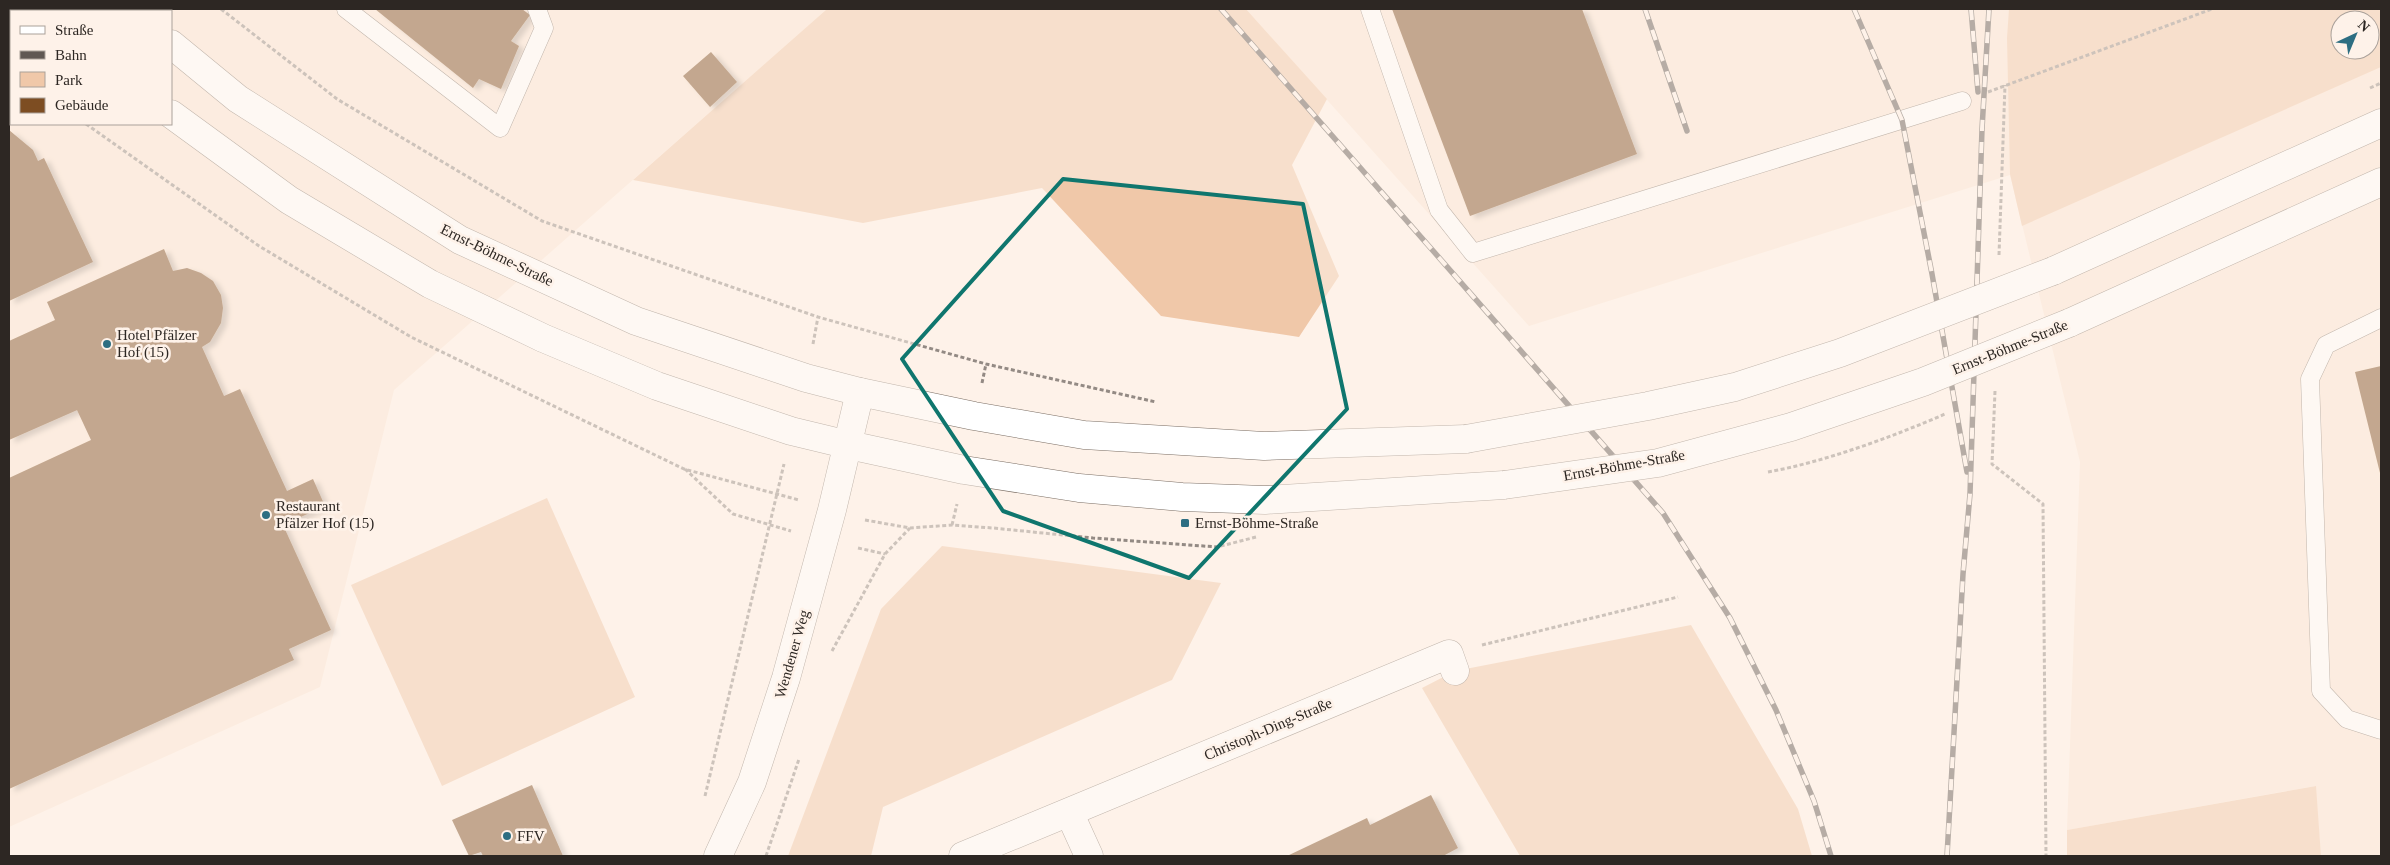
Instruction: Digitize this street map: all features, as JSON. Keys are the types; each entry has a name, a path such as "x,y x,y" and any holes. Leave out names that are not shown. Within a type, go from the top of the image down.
{"street":[{"name":"Ernst-Böhme-Straße","path":"172,45 238,99 460,240 636,320 806,378 860,392 974,416 1084,435 1264,446 1466,439 1648,406 1735,387 1840,354 2053,270 2381,123"},
{"name":"Ernst-Böhme-Straße","path":"172,115 289,200 430,284 543,338 657,386 791,431 964,470 1079,488 1182,497 1265,500 1504,485 1658,463 1791,427 1923,382 2069,323 2381,182"},
{"path":"849,445 860,392"},
{"name":"Wendener Weg","path":"718,856 752,782 786,678 849,445"},
{"name":"Christoph-Ding-Straße","path":"963,856 1069,812 1452,663"},
{"path":"1069,812 1089,856"}],"lane":[{"path":"346,9 500,128 544,28 537,9"},
{"path":"1370,9 1439,210 1474,253 1962,101"},
{"path":"2381,318 2326,346 2310,379 2322,691 2347,719 2381,730"}],"path":[{"path":"221,9 337,99 542,221 818,317 986,364 1163,404"},
{"path":"1962,101 2212,9"},
{"path":"87,125 259,246 411,337 684,469 733,514 770,526 885,554"},
{"path":"1995,257 2004,254"},
{"path":"806,378 818,317"},
{"path":"704,800 791,431"},
{"path":"1992,464 2043,504 2046,856"},
{"path":"831,652 885,554 910,528 952,525"},
{"path":"1452,663 1678,596"},
{"path":"766,856 801,750"}],"highlighted area":[{"path":"1063,179 1303,204 1347,409 1189,578 1003,511 902,359"}],"shaded area":[{"path":"9,9 827,9 394,390 320,687 9,827"},
{"path":"1246,9 2381,9 2381,856 2321,856 2315,786 2067,830 2080,462 2010,175 1529,326"}],"green space":[{"path":"827,9 1246,9 1327,99 1292,165 1339,276 1299,337 1161,316 1042,188 863,223 633,180"},
{"path":"2009,9 2381,9 2381,67 2022,226 2010,174 2007,38"},
{"path":"547,498 635,697 442,786 351,585"},
{"path":"942,546 1221,583 1172,680 883,807 871,856 788,856 881,609"},
{"path":"1691,625 1798,809 1812,856 1520,856 1422,688 1455,671"},
{"path":"2316,786 2321,856 2067,856 2067,830"}],"building":[{"path":"375,9 522,9 530,15 511,41 519,46 501,89 479,79 473,88"},
{"path":"1392,9 1582,9 1637,154 1470,216"},
{"path":"711,52 737,82 710,107 683,76"},
{"path":"9,130 33,150 38,161 44,158 93,262 9,301"},
{"path":"164,249 173,271 187,268 201,273 213,281 221,295 223,308 221,323 210,342 202,347 224,396 240,389 287,491 313,479 325,506 283,525 331,630 289,649 294,660 9,789 9,478 91,440 77,410 9,440 9,341 55,320 47,302"},
{"path":"2381,366 2381,477 2355,372"},
{"name":"FFV","path":"532,785 563,856 483,856 481,852 469,856 452,820"},
{"path":"1431,795 1458,848 1443,856 1287,856 1367,818 1370,825"}],"railway":[{"path":"1221,9 1663,513 1730,618 1776,710 1814,801 1831,856"},
{"path":"1645,9 1687,131"},
{"path":"1854,9 1902,120 1932,274 1967,472"},
{"path":"1971,9 1978,92"},
{"path":"1947,856 1963,574 1970,494 1982,129 1989,9"}],"place":[{"name":"Hotel Pfälzer Hof (15)","path":"107,344"},
{"name":"Restaurant Pfälzer Hof (15)","path":"266,515"},
{"name":"Ernst-Böhme-Straße","path":"1185,523"},
{"name":"FFV","path":"507,836"}]}
